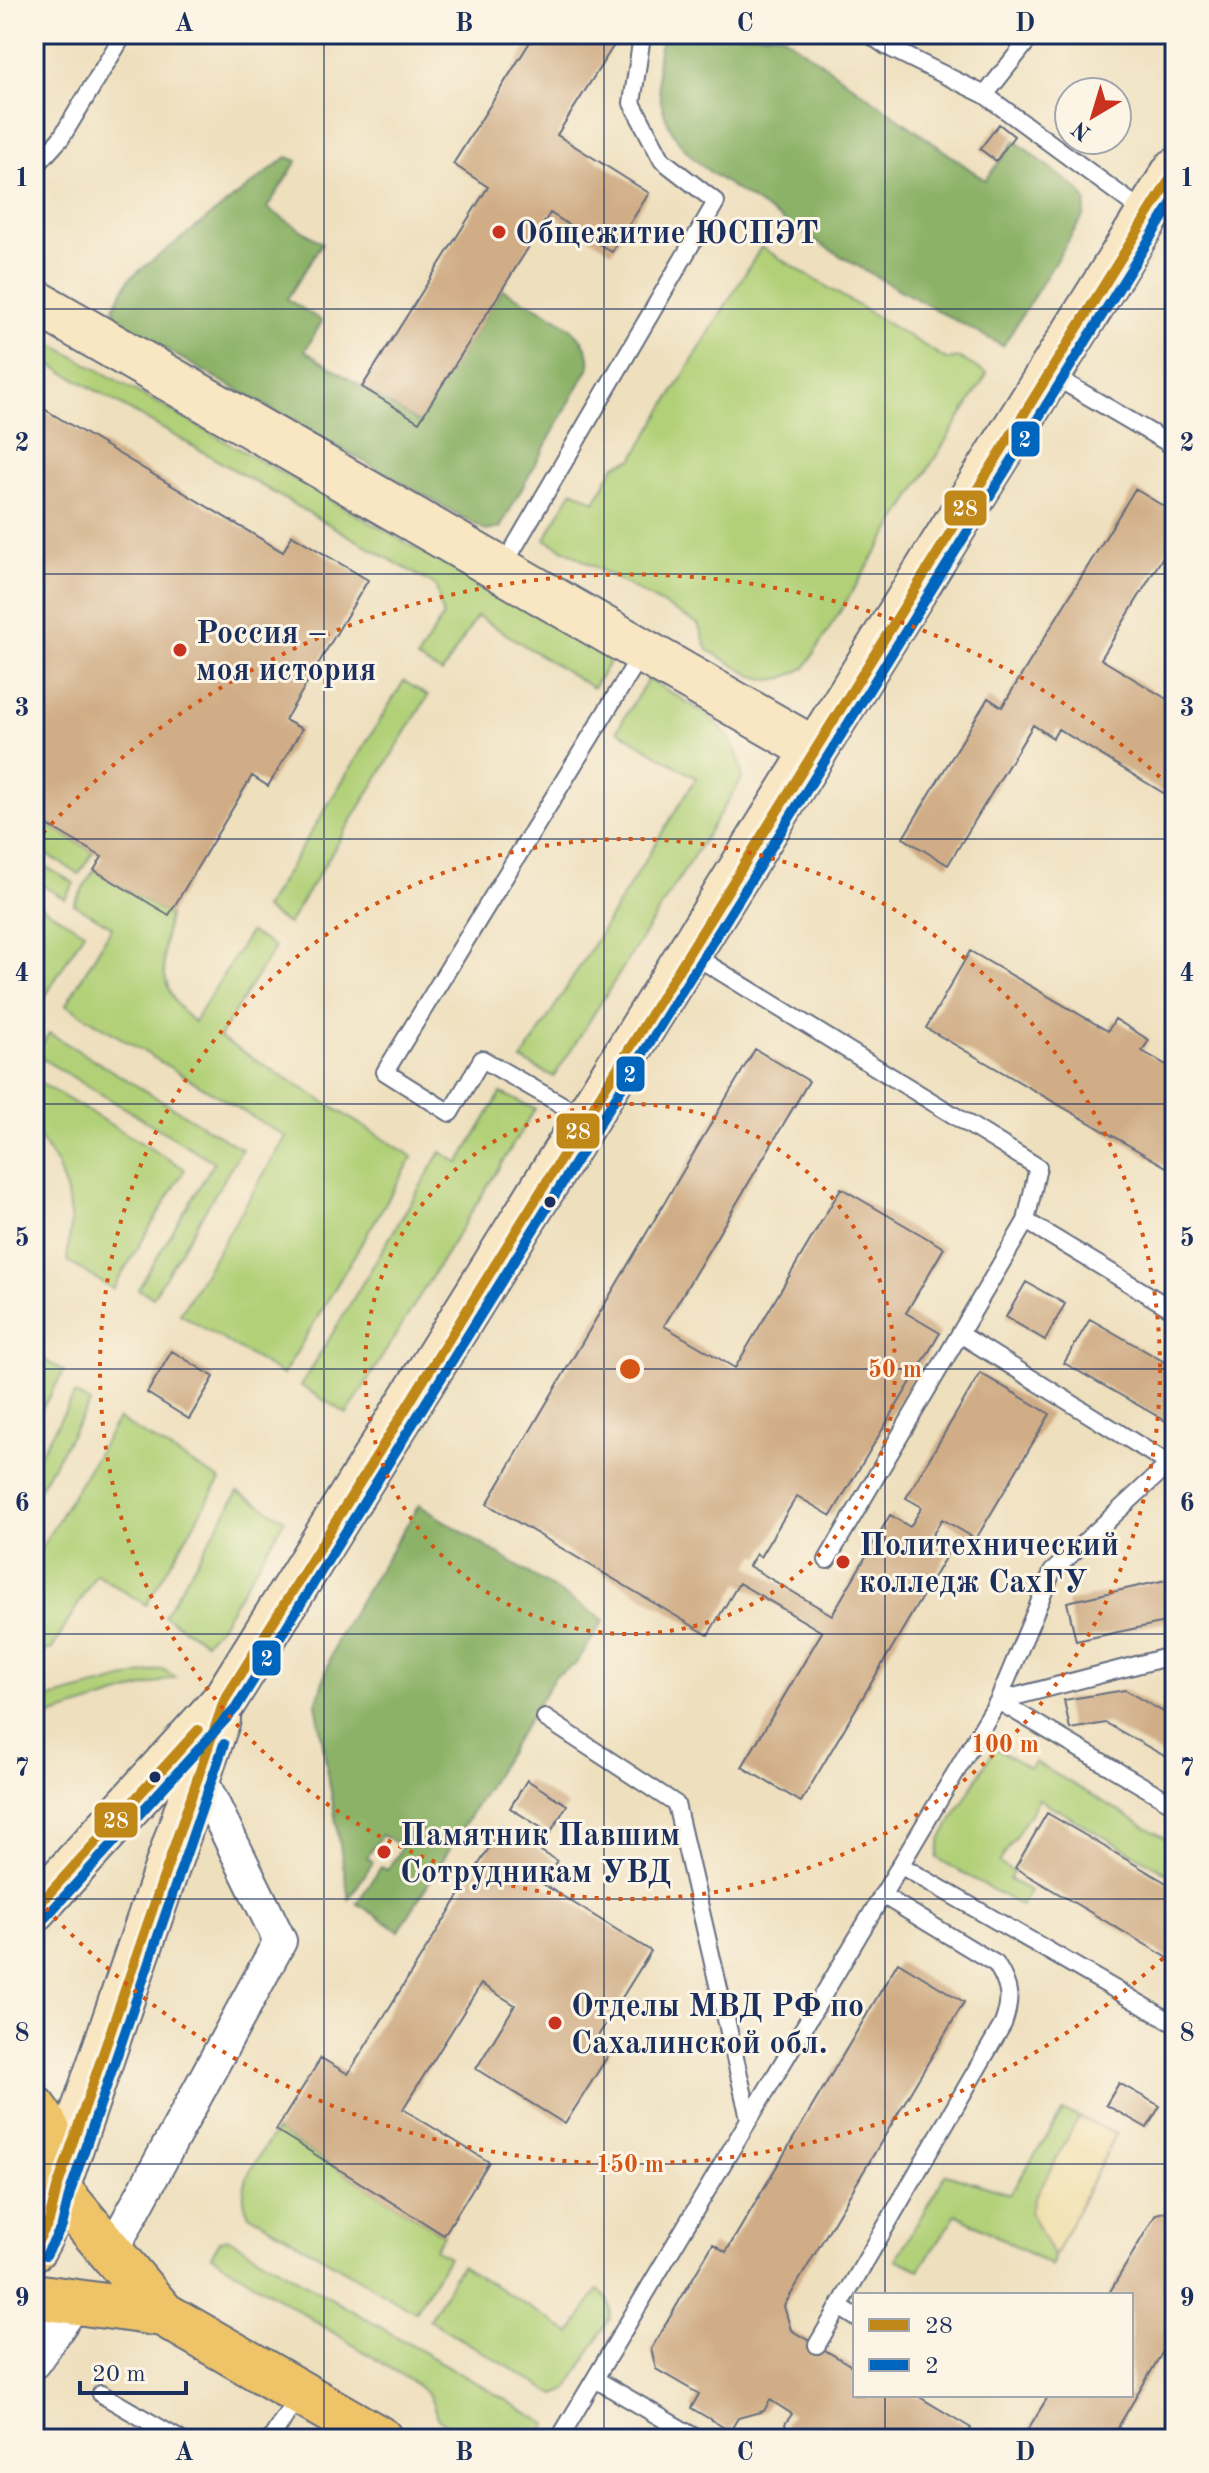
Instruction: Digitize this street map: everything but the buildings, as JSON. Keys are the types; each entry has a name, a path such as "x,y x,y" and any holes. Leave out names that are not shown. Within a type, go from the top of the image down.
{"main road":[{"path":"34,1910 224,1701 1175,171"},
{"path":"34,301 815,750"},
{"path":"34,2248 49,2221 57,2188 224,1701"},
{"path":"34,2108 43,2119 55,2153 57,2188 163,2314 380,2439"},
{"path":"55,2299 163,2314"}],"street":[{"path":"111,2252 280,1941 199,1775"},
{"path":"34,2362 55,2299"}],"lane":[{"path":"34,168 61,138 124,34"},
{"path":"501,570 716,202 662,160 632,103 641,43 646,34"},
{"path":"869,34 985,95 1146,214"},
{"path":"985,95 1033,34"},
{"path":"1049,374 1175,447"},
{"path":"586,1118 482,1059 450,1113 385,1072 643,651"},
{"path":"689,952 1038,1167 1026,1221 827,1560"},
{"path":"1026,1221 1175,1311"},
{"path":"559,2439 998,1701 1052,1572 1172,1459 960,1334"},
{"path":"998,1701 1175,1655"},
{"path":"998,1701 1175,1805"},
{"path":"545,1718 676,1804 749,2118"},
{"path":"900,1865 1175,2024"},
{"path":"817,2345 1003,2024 1010,2004 1008,1982 996,1964 882,1895"},
{"path":"839,2307 853,2316"},
{"path":"595,2379 698,2439"},
{"path":"271,2439 299,2392"},
{"path":"101,2394 179,2439"}],"green space":[{"path":"665,34 781,34 985,180 1015,141 1081,192 1086,202 1084,215 1003,346 818,242 725,183 694,159 677,139 661,102 657,73 660,46"},
{"path":"287,157 297,161 267,208 322,243 287,299 322,321 305,351 418,422 502,289 559,319 582,340 588,353 589,367 500,528 487,531 117,322 114,307 130,278"},
{"path":"761,247 948,360 960,358 987,374 805,668 784,678 769,680 753,676 708,650 698,624 545,539 573,490 595,502 615,465 633,459"},
{"path":"34,334 612,658 593,688 477,616 442,673 417,659 443,616 436,586 34,355"},
{"path":"648,679 695,707 722,730 733,744 742,779 554,1077 522,1060 696,778 617,730"},
{"path":"404,681 428,696 288,924 264,909"},
{"path":"34,817 93,852 79,874 34,847"},
{"path":"34,860 74,883 65,899 34,880"},
{"path":"94,870 169,915 164,946 168,986 173,999 194,1022 250,932 275,947 219,1037 413,1157 283,1375 180,1314 286,1137 66,1005 112,927 74,904"},
{"path":"34,902 84,932 39,1007 34,1004"},
{"path":"49,1033 242,1149 153,1297 138,1289 214,1162 36,1055"},
{"path":"34,1079 185,1169 113,1289 67,1261 71,1223 67,1194 57,1165 34,1130"},
{"path":"501,1093 535,1109 347,1414 301,1386 441,1152 459,1163"},
{"path":"34,1354 64,1371 34,1422"},
{"path":"75,1394 90,1403 34,1497 34,1464"},
{"path":"118,1419 220,1480 146,1605 96,1574 52,1649 34,1653 34,1560"},
{"path":"238,1492 285,1519 221,1625 205,1642 164,1616"},
{"path":"419,1505 604,1620 575,1665 556,1675 399,1931 357,1903 381,1867 387,1870 402,1847 382,1835 367,1857 373,1862 349,1899 316,1703 337,1638"},
{"path":"162,1669 176,1677 34,1721 34,1702"},
{"path":"995,1748 1030,1768 1035,1762 1175,1844 1175,1878 1039,1799 999,1863 1013,1872 1009,1880 1030,1891 1021,1906 937,1858 941,1839"},
{"path":"1063,2111 1079,2117 1030,2212 1054,2257 1052,2266 956,2214 919,2270 896,2259 946,2174 1010,2194"},
{"path":"276,2130 444,2235 435,2249 448,2257 415,2312 249,2214 245,2203 246,2182"},
{"path":"227,2238 547,2424 538,2439 458,2436 437,2416 429,2395 414,2383 211,2256 220,2241"},
{"path":"461,2265 571,2333 598,2290 605,2296 610,2305 610,2318 567,2390 556,2395 429,2320"}],"sand":[{"path":"1079,2117 1116,2134 1054,2257 1030,2212"}],"transit line":[{"name":"28","path":"34,2248 49,2221 57,2188 224,1701 1175,171"},
{"name":"2","path":"44,1919 236,1708 1175,198"},
{"name":"28","path":"34,1910 198,1730"},
{"name":"2","path":"46,2255 62,2226 70,2192 224,1744"}],"place":[{"name":"Общежитие ЮСПЭТ","path":"499,232"},
{"name":"Россия – моя история","path":"180,650"},
{"name":"Политехнический колледж СахГУ","path":"843,1562"},
{"name":"Памятник Павшим Сотрудникам УВД","path":"384,1852"},
{"name":"Отделы МВД РФ по Сахалинской обл.","path":"555,2023"}]}
